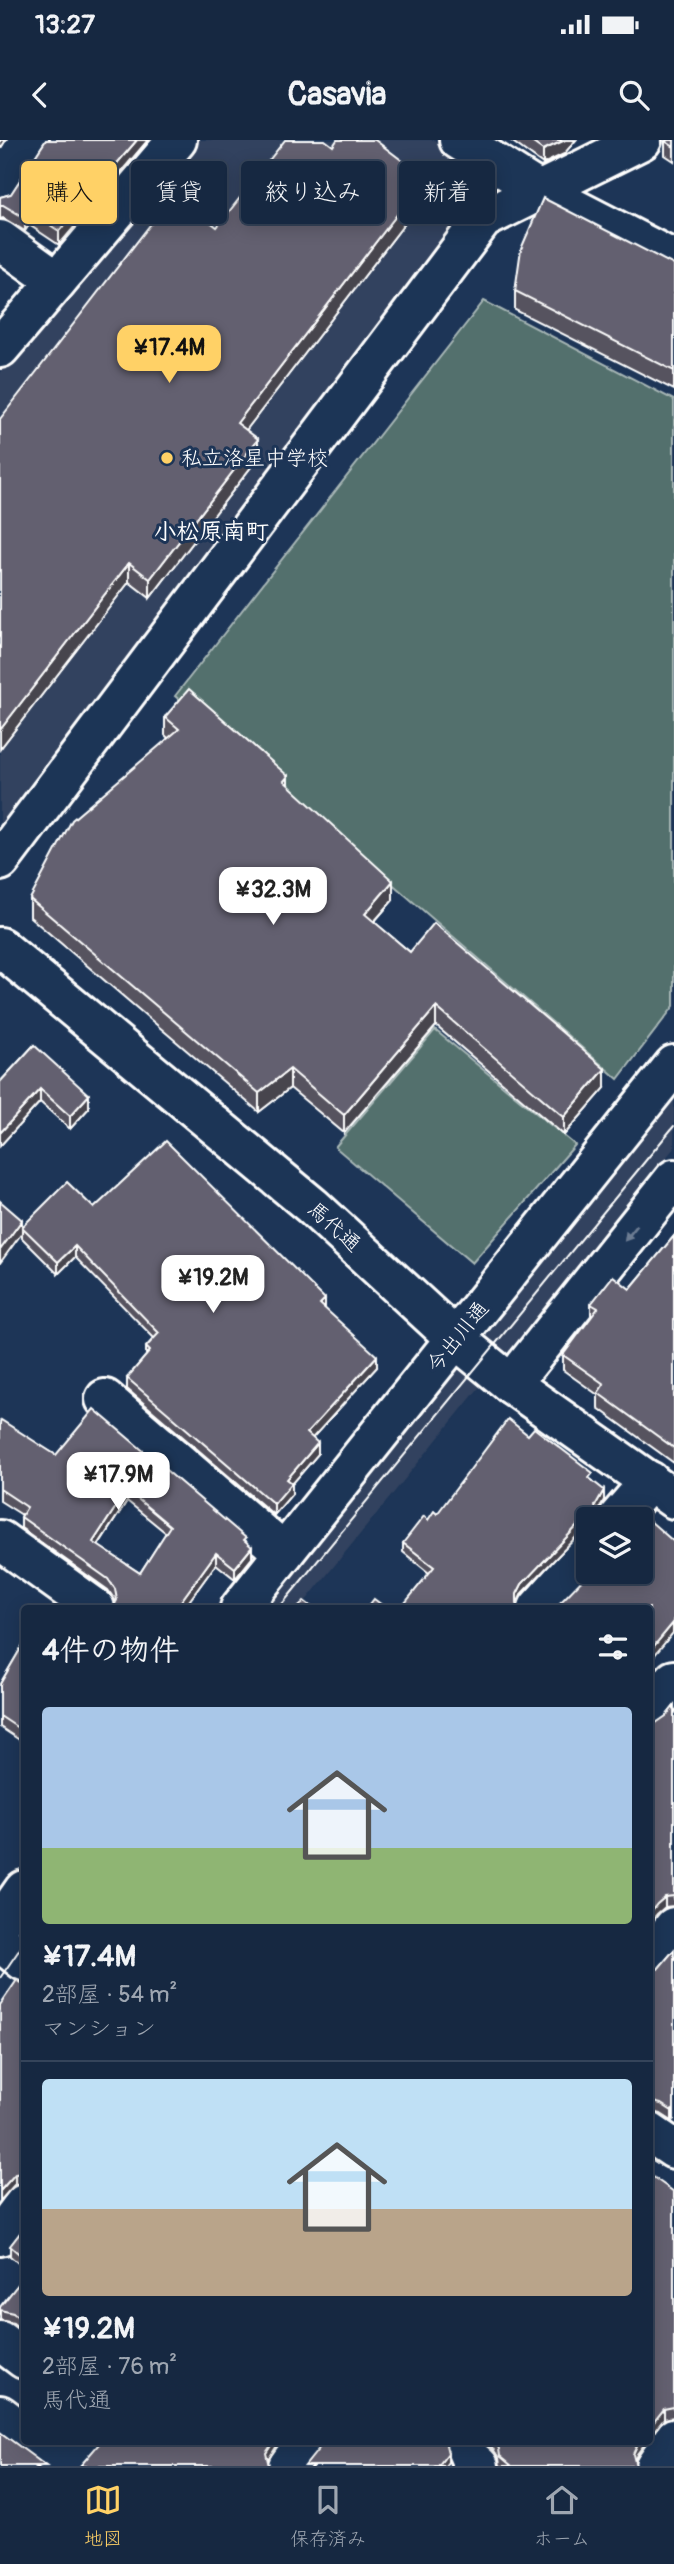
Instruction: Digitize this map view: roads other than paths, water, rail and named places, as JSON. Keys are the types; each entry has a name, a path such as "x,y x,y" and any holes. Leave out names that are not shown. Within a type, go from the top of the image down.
{"street":[{"path":"0,189 29,140"},
{"path":"0,348 177,140"},
{"path":"459,140 538,190 674,260"},
{"path":"0,861 483,219 642,140"},
{"path":"0,240 57,281"},
{"name":"馬代通","path":"0,947 312,1206 457,1340 510,1384 662,1490"},
{"name":"今出川通","path":"242,1605 457,1340 674,1065"},
{"path":"510,1384 674,1179"},
{"path":"105,1399 284,1553"},
{"path":"636,1507 662,1490"},
{"path":"0,1540 91,1605"},
{"path":"541,1605 576,1565"},
{"path":"653,1707 674,1680"},
{"path":"0,1924 21,1894"},
{"path":"653,1954 674,1927"},
{"path":"0,1942 21,1959"},
{"path":"653,2135 674,2149"},
{"path":"0,2236 21,2208"},
{"path":"0,2341 21,2357"},
{"path":"0,2414 21,2431"},
{"path":"41,2445 65,2463 79,2445"},
{"path":"288,2466 303,2445"},
{"path":"465,2445 470,2458 479,2466"}],"tram line":[{"path":"281,1605 674,1126"},
{"path":"0,1978 21,1947"}],"place":[{"name":"私立洛星中学校","path":"167,458"}],"district":[{"name":"小松原南町","path":"211,531"}]}
